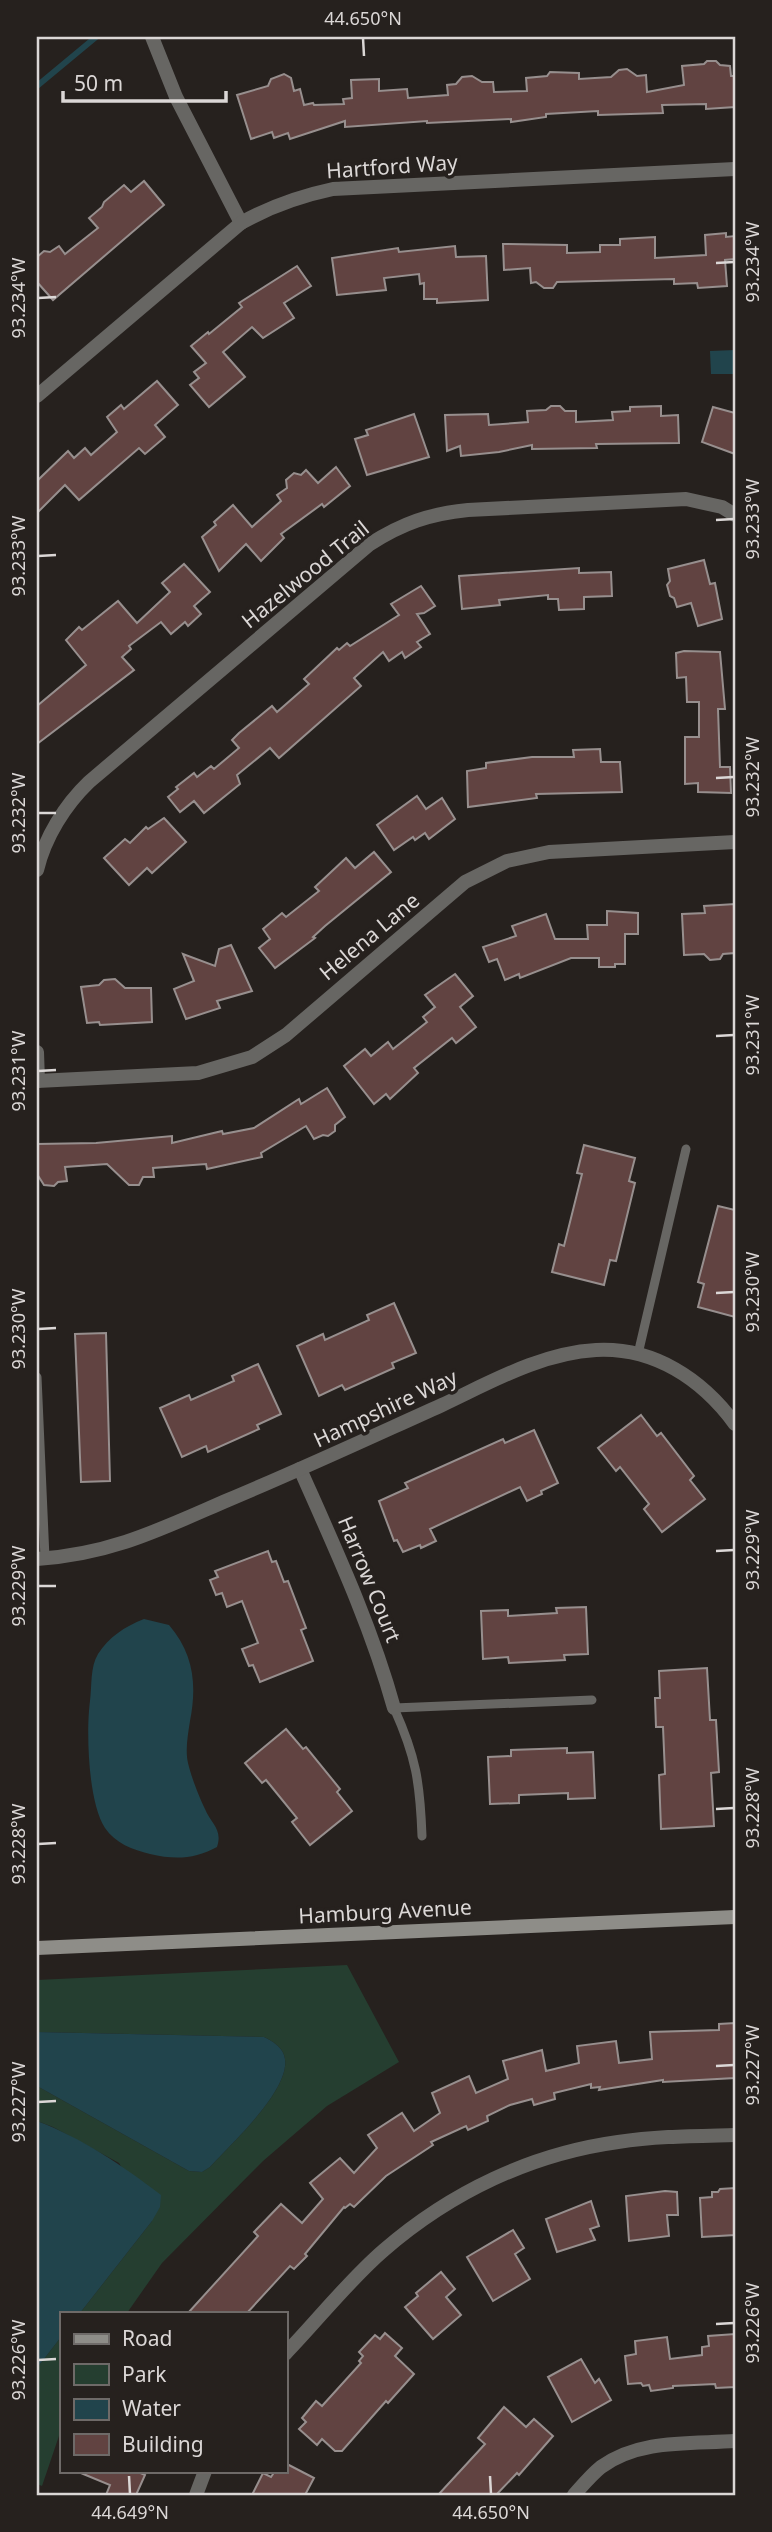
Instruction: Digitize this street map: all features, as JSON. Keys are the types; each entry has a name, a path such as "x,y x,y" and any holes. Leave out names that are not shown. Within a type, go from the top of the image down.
{"street":[{"path":"153,41 176,97 241,223"},
{"name":"Hartford Way","path":"37,396 241,223 270,207 333,189 735,169"},
{"name":"Hazelwood Trail","path":"37,870 45,846 62,814 89,782 370,544 401,525 446,512 686,499 722,507 735,515"},
{"name":"Helena Lane","path":"37,1081 198,1073 252,1057 286,1035 465,882 507,861 549,852 735,842"},
{"path":"37,1052 37,1081"},
{"name":"Hampshire Way","path":"41,1559 87,1553 125,1543 300,1469 545,1359 595,1350 638,1354 672,1367 692,1379 714,1397 735,1424"},
{"name":"Harrow Court","path":"300,1469 358,1599 394,1708"},
{"name":"Hamburg Avenue","path":"37,1948 735,1917"},
{"path":"287,2352 383,2250 436,2210 493,2178 538,2160 606,2144 647,2139 735,2135"},
{"path":"573,2495 599,2468 636,2450 667,2445 735,2441"},
{"path":"196,2495 205,2472"}],"lane":[{"path":"638,1354 686,1149"},
{"path":"37,1377 41,1559"},
{"path":"422,1836 421,1794 415,1762 394,1708 592,1700"}],"green space":[{"path":"347,1965 399,2062 327,2106 263,2161 162,2263 128,2312 81,2312 152,2221 119,2163 37,2121 37,2086 189,2171 202,2172 245,2130 271,2098 285,2068 284,2055 278,2046 264,2037 37,2032 37,1980"},
{"path":"60,2338 60,2433 42,2486 37,2484 37,2368"}],"water":[{"path":"735,350 735,374 711,374 710,351"},
{"path":"144,1619 169,1625 184,1647 192,1670 193,1695 187,1758 198,1793 218,1836 217,1847 193,1856 159,1856 125,1845 105,1828 95,1802 88,1730 94,1665 102,1648 112,1638"},
{"path":"37,2032 264,2037 281,2049 285,2068 271,2098 245,2130 210,2167 202,2172 189,2171 37,2086"},
{"path":"37,2121 102,2154 161,2195 160,2207 152,2221 81,2312 60,2312 60,2338 37,2368"}],"building":[{"path":"707,61 730,66 731,76 735,76 735,107 706,109 706,104 662,105 663,113 598,115 598,111 546,114 546,117 511,122 511,119 427,121 345,127 345,121 290,139 288,133 274,138 272,132 251,139 237,95 268,86 271,79 284,74 291,78 294,91 300,89 304,105 314,105 344,104 343,99 352,98 351,80 379,79 379,91 407,89 408,98 448,95 447,85 456,84 462,77 472,76 482,82 493,82 494,92 527,91 526,78 547,76 550,72 579,73 579,79 611,77 619,70 627,69 637,76 646,75 647,92 684,85 682,66 704,64"},
{"path":"144,181 164,205 53,300 37,282 37,257 44,251 50,252 59,246 65,254 98,228 89,218 104,202 124,185 131,192"},
{"path":"726,233 726,237 735,236 735,259 725,260 727,286 698,288 697,283 674,284 674,279 557,282 553,288 544,288 536,282 531,283 530,268 504,270 503,244 567,245 567,253 600,252 600,245 620,245 620,239 655,237 655,258 706,255 705,235"},
{"path":"455,246 456,257 486,256 488,300 437,303 437,299 424,299 424,283 420,284 419,274 384,278 386,290 337,295 332,258 398,248 399,252"},
{"path":"297,266 311,286 284,303 294,318 263,338 252,327 223,352 245,377 209,407 190,385 199,378 194,372 206,363 191,346 242,307 239,303"},
{"path":"157,381 178,405 155,425 165,437 145,454 139,448 79,500 65,485 37,513 37,481 68,451 74,458 85,448 91,455 117,432 107,417 121,405 124,409"},
{"path":"551,406 560,406 565,411 576,411 576,422 613,420 612,412 630,411 630,407 661,406 661,416 678,415 679,443 596,444 597,448 532,449 532,445 461,456 460,446 447,451 445,415 488,414 489,425 528,422 527,411 546,410"},
{"path":"713,407 735,413 735,454 702,442"},
{"path":"414,414 429,457 367,475 355,439 368,435 366,430"},
{"path":"336,467 350,486 324,507 322,504 281,534 284,538 261,561 246,544 219,571 202,537 233,505 252,527 281,501 277,495 287,488 286,480 294,473 301,475 306,470 318,483"},
{"path":"704,560 710,584 715,583 722,619 698,626 691,603 677,607 674,598 670,596 667,585 670,581 668,569"},
{"path":"184,564 210,592 194,606 201,614 188,626 185,622 171,634 161,622 129,646 131,649 122,657 134,670 37,744 37,706 86,665 66,640 79,627 82,630 118,601 137,623 170,592 162,583"},
{"path":"579,568 579,573 611,572 612,596 584,597 584,609 559,610 558,599 548,599 548,595 499,600 500,605 462,609 459,576"},
{"path":"421,586 435,606 417,614 430,634 417,642 421,647 405,658 402,652 389,661 383,652 354,678 361,686 279,758 270,748 237,775 240,784 204,813 194,801 180,812 168,797 178,789 176,787 194,773 197,777 211,766 214,769 239,748 232,740 239,733 272,706 277,712 309,684 304,679 337,648 339,650 347,643 350,646 399,615 391,604"},
{"path":"720,652 725,709 718,709 720,767 730,767 731,793 698,792 698,783 685,784 685,737 699,737 699,702 687,702 686,677 677,678 676,653"},
{"path":"600,749 601,762 620,762 622,792 536,794 537,798 468,807 467,771 486,768 486,763 532,757 574,757 573,750"},
{"path":"417,796 426,809 442,798 455,819 429,839 425,833 415,840 413,837 394,850 377,825"},
{"path":"164,818 186,842 152,873 147,868 129,885 104,858 125,839 130,843 146,827 148,829"},
{"path":"374,852 391,872 325,926 313,937 315,938 275,968 259,948 270,939 263,929 282,913 286,917 319,891 315,887 346,858 355,868"},
{"path":"735,904 735,953 723,954 720,959 710,960 704,954 684,955 682,914 705,913 704,906"},
{"path":"607,911 638,913 638,934 625,934 625,964 615,964 615,967 599,967 599,958 571,958 520,978 519,974 505,980 497,959 489,962 483,947 516,936 512,926 546,914 555,939 588,939 587,925 607,925"},
{"path":"231,945 252,991 217,1001 220,1008 186,1019 174,989 194,981 183,954 215,966 219,949"},
{"path":"455,974 473,996 460,1007 476,1027 456,1043 452,1038 414,1068 418,1073 390,1099 386,1094 374,1104 344,1066 365,1049 371,1056 388,1042 393,1049 427,1022 423,1017 435,1007 425,995"},
{"path":"115,979 125,988 151,988 152,1022 100,1025 99,1022 87,1023 81,987 99,985 104,980"},
{"path":"327,1088 345,1117 335,1125 335,1131 328,1136 314,1139 306,1126 261,1153 262,1157 207,1169 206,1164 153,1168 154,1177 143,1177 139,1185 129,1185 107,1164 65,1167 67,1181 58,1182 54,1186 44,1185 37,1174 37,1144 96,1143 172,1136 172,1143 222,1131 223,1134 254,1128 299,1099 301,1104"},
{"path":"584,1145 635,1158 629,1181 635,1183 616,1261 610,1260 604,1285 552,1272 559,1244 564,1246 582,1174 577,1173"},
{"path":"718,1206 735,1210 735,1317 698,1307 704,1284 698,1282"},
{"path":"394,1303 416,1353 392,1363 394,1368 345,1390 342,1385 319,1396 297,1346 323,1334 325,1340 369,1320 367,1315"},
{"path":"106,1333 110,1481 81,1482 75,1334"},
{"path":"258,1364 281,1414 257,1425 259,1429 208,1452 206,1446 182,1457 160,1408 189,1395 191,1400 234,1381 232,1376"},
{"path":"641,1415 657,1436 661,1433 694,1476 690,1480 705,1499 662,1532 644,1509 649,1504 620,1467 616,1471 598,1448"},
{"path":"534,1430 558,1483 527,1501 520,1487 430,1529 436,1541 403,1552 397,1540 394,1541 379,1501 408,1488 405,1483 503,1439 505,1443"},
{"path":"268,1551 272,1562 276,1561 284,1582 288,1581 306,1628 301,1630 313,1661 260,1682 242,1649 258,1643 242,1601 227,1607 222,1593 216,1595 210,1580 218,1577 215,1571"},
{"path":"586,1607 588,1654 564,1655 565,1660 509,1663 508,1657 483,1659 481,1611 508,1610 508,1616 557,1613 556,1608"},
{"path":"707,1668 710,1720 716,1720 719,1772 711,1773 714,1826 661,1829 659,1775 665,1774 663,1727 656,1727 655,1698 660,1698 659,1671"},
{"path":"286,1729 303,1749 306,1747 340,1789 337,1792 352,1811 310,1845 292,1822 297,1818 266,1780 262,1783 245,1763"},
{"path":"567,1748 567,1753 593,1752 595,1798 568,1799 568,1793 519,1795 519,1803 490,1804 488,1757 511,1756 511,1750"},
{"path":"735,2023 735,2078 663,2080 599,2090 600,2087 591,2088 591,2084 554,2093 555,2099 534,2105 532,2099 510,2105 487,2116 488,2121 468,2130 466,2126 431,2142 433,2145 386,2176 354,2207 350,2204 344,2207 305,2254 307,2256 294,2269 290,2266 248,2312 189,2312 258,2236 254,2232 281,2204 302,2223 323,2199 310,2183 340,2158 354,2173 377,2148 368,2135 402,2113 414,2131 440,2113 432,2093 469,2076 476,2093 508,2079 503,2061 542,2050 546,2071 579,2063 577,2046 616,2041 619,2063 652,2059 650,2032 719,2030 719,2024"},
{"path":"735,2188 735,2235 702,2237 700,2198 712,2197 712,2192 718,2192 720,2189"},
{"path":"677,2192 678,2215 667,2215 669,2236 629,2241 626,2196"},
{"path":"591,2201 599,2226 590,2229 595,2240 557,2252 546,2219"},
{"path":"513,2230 524,2248 515,2254 530,2279 493,2301 467,2257"},
{"path":"441,2272 455,2289 446,2297 461,2315 433,2339 405,2307 418,2296 416,2293"},
{"path":"385,2333 402,2348 395,2356 414,2374 342,2451 335,2451 322,2439 317,2445 299,2429 306,2422 302,2418 316,2401 322,2406 361,2363 359,2361 363,2356 359,2352 375,2335 380,2339"},
{"path":"735,2334 735,2387 716,2388 715,2384 673,2386 651,2391 649,2385 628,2384 625,2356 636,2354 635,2341 667,2337 670,2359 702,2355 702,2347 709,2346 708,2336"},
{"path":"581,2359 595,2383 599,2379 611,2400 572,2422 548,2377"},
{"path":"504,2407 526,2427 534,2419 553,2436 519,2475 517,2473 496,2495 438,2495 485,2444 478,2438"},
{"path":"287,2464 314,2478 305,2495 252,2495 263,2473 271,2477 274,2472 287,2472"},
{"path":"78,2472 138,2472 145,2475 136,2495 106,2495 110,2485"}],"waterway":[{"path":"37,86 96,37"}]}
